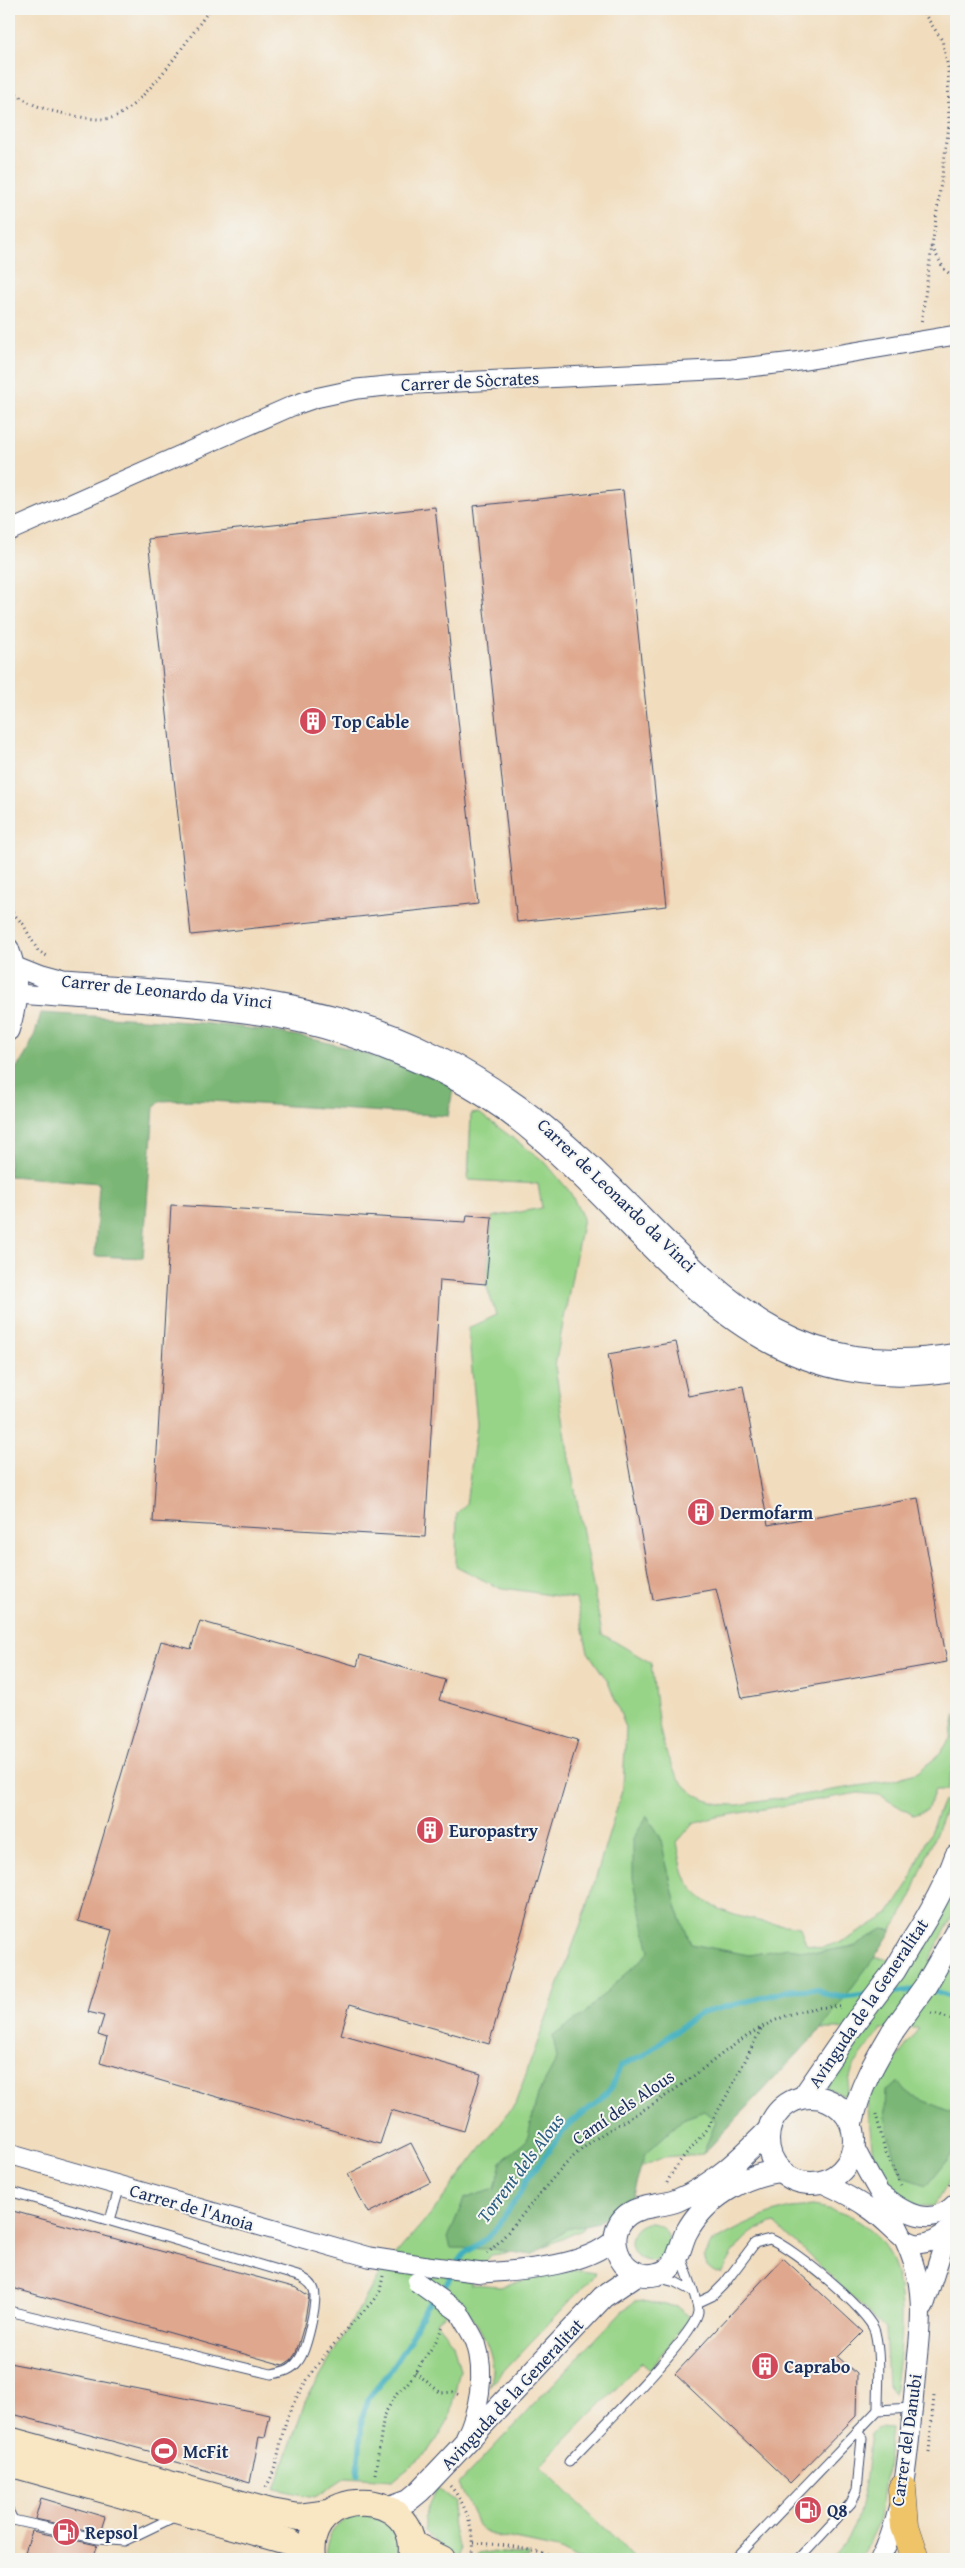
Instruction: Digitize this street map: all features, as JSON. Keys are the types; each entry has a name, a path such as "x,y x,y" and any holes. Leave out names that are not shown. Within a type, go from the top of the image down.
{"highway":[{"path":"902,2489 905,2526 916,2559"}],"main road":[{"path":"9,2440 247,2505 299,2517 330,2513"},
{"path":"9,2463 290,2542 312,2559"},
{"path":"312,2559 314,2536 319,2526 330,2513 344,2505 355,2502 377,2504 387,2508 404,2523 411,2545 442,2559"}],"street":[{"name":"Carrer de Sòcrates","path":"9,530 292,406 336,392 396,385 732,369 794,362 956,335"},
{"path":"9,948 16,967 18,994 9,1031"},
{"name":"Carrer de Leonardo da Vinci","path":"16,967 62,983 212,993 285,1003 351,1019 383,1030 434,1053 482,1078 527,1109 589,1163 688,1263 726,1297 753,1317 787,1335 824,1349 861,1357 901,1360 956,1353"},
{"name":"Carrer de Leonardo da Vinci","path":"18,994 245,1013 312,1026 377,1045 449,1078 498,1108 550,1149 694,1291 723,1315 753,1335 789,1353 849,1371 914,1376 956,1370"},
{"name":"Avinguda de la Generalitat","path":"804,2096 852,2018 895,1970 925,1921 956,1856"},
{"name":"Avinguda de la Generalitat","path":"852,2123 856,2100 868,2072 893,2031 926,1985 956,1932"},
{"path":"804,2096 816,2096 832,2102 846,2113 852,2123 854,2146 850,2158 843,2169 833,2178 820,2182 800,2182 781,2172 770,2153 768,2131 773,2119 781,2108 792,2100 804,2096"},
{"name":"Avinguda de la Generalitat","path":"603,2298 615,2275 616,2246 620,2223 633,2212 677,2201 711,2182 731,2167 768,2131"},
{"name":"Carrer del Danubi","path":"854,2146 902,2240 915,2271 920,2318 902,2489 889,2539 880,2559"},
{"name":"Carrer de l'Anoia","path":"9,2154 372,2258 427,2266 482,2266 528,2270 616,2246"},
{"name":"Avinguda de la Generalitat","path":"387,2508 409,2500 420,2491 603,2298 642,2274 667,2270 680,2254 686,2233 701,2212 729,2189 749,2178 767,2172 781,2172"},
{"name":"Carrer del Danubi","path":"820,2182 871,2210 902,2240 924,2242 943,2235 953,2225"},
{"name":"Carrer del Danubi","path":"877,2191 903,2211 924,2218 936,2217 956,2204"},
{"name":"Carrer del Danubi","path":"920,2318 953,2225"},
{"path":"616,2246 629,2269 642,2274"},
{"name":"Carrer de l'Anoia","path":"372,2258 417,2282 453,2315 476,2343 480,2373 478,2407 461,2448"},
{"name":"Avinguda de la Generalitat","path":"411,2545 420,2491"}],"lane":[{"path":"110,2220 120,2186"},
{"path":"9,2191 309,2281 315,2290 315,2302 304,2354 298,2362 285,2372 271,2374 9,2312"},
{"path":"697,2303 712,2296 724,2284 755,2243 770,2239 786,2246 835,2286 870,2321 875,2331 879,2359 878,2410 735,2559"},
{"path":"569,2462 686,2334 696,2320 697,2303 680,2254"},
{"path":"642,2274 675,2282 692,2291"},
{"path":"878,2410 912,2408"},
{"path":"799,2559 851,2503 856,2490 862,2438 857,2432"},
{"path":"9,2512 13,2520 98,2539 124,2541 183,2512"}],"path":[{"path":"9,87 19,97 41,108 73,116 112,118 129,108 148,91 210,9"},
{"path":"918,342 949,126 948,67 942,40 921,9"},
{"path":"932,246 944,269 956,279"},
{"path":"9,909 28,931 38,951 50,957"},
{"name":"Camí dels Alous","path":"482,2266 584,2148 670,2093 734,2044 788,2014 814,2007 852,2018"},
{"path":"929,2013 938,2014 956,2022"},
{"path":"667,2184 675,2165 707,2128 719,2109 762,2027"},
{"path":"875,2106 878,2130 884,2151 903,2189"},
{"path":"948,2186 956,2177"},
{"path":"247,2505 265,2490 271,2480 282,2433 296,2398 315,2370 380,2291 384,2282 382,2274 367,2264 372,2258"},
{"path":"375,2474 384,2415 397,2393 415,2372 453,2315"},
{"path":"415,2372 441,2393 453,2392 464,2397"},
{"path":"437,2473 457,2494 466,2512 474,2544 471,2558"},
{"path":"474,2544 498,2544 534,2550 560,2559"}],"green space":[{"path":"41,1013 234,1026 298,1036 338,1045 454,1084 448,1116 194,1100 160,1101 154,1107 143,1258 95,1256 99,1183 9,1176 9,1075 25,1055 33,1039"},
{"path":"479,1113 545,1162 570,1192 583,1218 555,1366 569,1458 602,1634 651,1663 659,1724 664,1745 671,1765 682,1782 696,1795 715,1803 738,1805 890,1781 918,1772 940,1754 951,1737 956,1713 956,1752 947,1790 935,1790 927,1810 913,1815 879,1795 858,1793 717,1817 693,1824 677,1842 686,1879 704,1899 729,1913 757,1921 800,1927 806,1944 822,1948 848,1939 889,1914 909,1883 943,1801 948,1803 908,1904 874,1958 912,1960 956,1880 956,1910 929,1961 956,1962 956,2168 934,2206 918,2206 904,2200 873,2157 867,2099 919,2028 881,2029 853,2067 845,2096 827,2088 850,2049 865,2029 821,2029 703,2154 664,2157 609,2181 582,2230 541,2248 491,2255 470,2284 500,2286 574,2270 595,2273 489,2386 493,2371 490,2352 477,2324 459,2301 436,2322 453,2343 460,2370 449,2419 430,2451 394,2480 346,2477 315,2497 275,2489 305,2402 381,2271 434,2210 515,2104 588,1904 623,1787 626,1728 608,1682 588,1652 576,1599 497,1587 456,1566 457,1513 466,1504 477,1424 468,1328 496,1315 486,1284 492,1217 542,1208 538,1184 468,1180 471,1114"},
{"path":"647,1816 660,1836 677,1909 691,1944 749,1955 787,1948 819,1952 855,1946 882,1929 892,1930 874,1958 821,2029 703,2154 716,2121 704,2111 683,2119 645,2154 632,2197 599,2222 567,2229 532,2255 492,2249 451,2248 448,2238 464,2199 495,2189 501,2162 527,2140 538,2094 557,2059 553,2036 582,2016 650,1952 633,1878 633,1839"},
{"path":"899,2082 910,2095 956,2114 956,2149 927,2185 903,2177 891,2145 887,2125 886,2091"},
{"path":"813,2206 847,2215 871,2231 887,2251 897,2276 901,2304 901,2333 894,2394 888,2385 885,2329 775,2223 756,2230 749,2235 737,2247 722,2272 715,2273 707,2266 704,2256 712,2242 772,2213 791,2208"},
{"path":"650,2223 664,2228 669,2242 664,2256 650,2261 636,2256 631,2242 636,2228"},
{"path":"643,2301 677,2307 690,2317 650,2369 642,2362 540,2466 637,2559 577,2559 558,2549 501,2537 480,2528 459,2484 622,2311 634,2302"},
{"path":"879,2428 891,2429 880,2518 864,2551 856,2559 830,2559 842,2547 857,2518 865,2484 871,2434"},
{"path":"437,2488 454,2501 453,2526 455,2537 461,2549 458,2557 440,2547 424,2531 424,2518"},
{"path":"351,2516 374,2518 388,2524 396,2537 400,2559 325,2559 331,2533 339,2524"},
{"path":"490,2552 529,2555 529,2559 475,2559 477,2554"}],"building":[{"path":"623,490 667,906 517,922 473,506"},
{"name":"Top Cable","path":"435,507 478,904 191,935 148,539"},
{"path":"171,1205 466,1222 467,1215 492,1217 486,1284 440,1280 425,1537 153,1522"},
{"name":"Dermofarm","path":"676,1342 688,1396 743,1386 768,1525 918,1498 947,1662 742,1698 716,1589 653,1600 608,1354"},
{"name":"Europastry","path":"200,1621 357,1666 360,1655 445,1680 439,1700 578,1740 489,2044 350,2004 341,2034 481,2074 464,2131 391,2110 380,2144 100,2063 107,2038 98,2035 104,2016 88,2012 112,1930 78,1921 161,1641 191,1649"},
{"path":"411,2143 431,2182 368,2213 348,2174"},
{"path":"9,2210 297,2288 309,2296 304,2325 296,2353 291,2360 283,2365 9,2287"},
{"name":"Caprabo","path":"783,2258 863,2332 838,2357 857,2374 856,2416 790,2483 675,2374"},
{"path":"9,2363 270,2415 265,2438 259,2437 250,2483 152,2455 152,2452 9,2413"},
{"path":"41,2498 105,2517 100,2533 35,2519"},
{"path":"32,2531 97,2545 92,2559 28,2559 30,2554 25,2552"}],"waterway":[{"name":"Torrent dels Alous","path":"358,2474 362,2417 369,2397 388,2374 410,2340 425,2308 447,2283 464,2254 490,2236 518,2197 527,2179 570,2123 598,2102 612,2087 620,2066 642,2056 698,2014 791,1990 817,1989 825,1994 841,1997 868,1994"},
{"name":"Torrent dels Alous","path":"885,1993 915,1990"},
{"name":"Torrent dels Alous","path":"930,1990 950,1997 956,2003"}],"place":[{"name":"Top Cable","path":"313,721"},
{"name":"Dermofarm","path":"701,1512"},
{"name":"Europastry","path":"430,1830"},
{"name":"Caprabo","path":"765,2366"},
{"name":"McFit","path":"164,2451"},
{"name":"Q8","path":"808,2510"},
{"name":"Repsol","path":"66,2532"}]}
